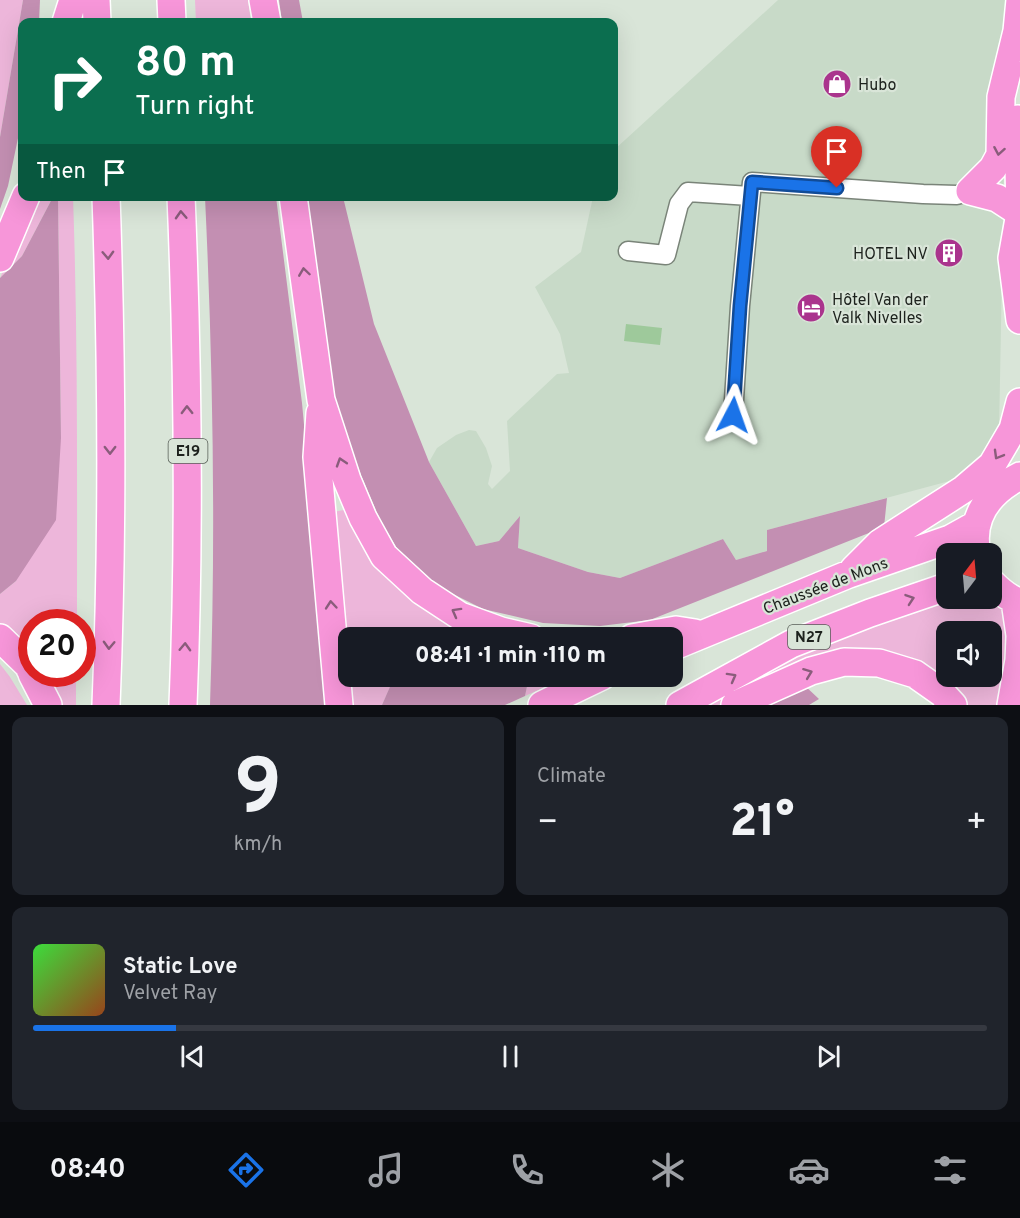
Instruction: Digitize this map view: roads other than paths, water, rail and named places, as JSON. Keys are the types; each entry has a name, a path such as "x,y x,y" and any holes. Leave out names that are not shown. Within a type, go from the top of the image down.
{"highway":[{"path":"67,18 73,0"},
{"path":"96,0 97,18"},
{"path":"171,0 172,18"},
{"path":"263,0 266,18"},
{"path":"1020,0 1017,32 1020,214 1012,258 1020,320"},
{"path":"970,191 993,168 1000,156 1001,97 1017,32"},
{"path":"970,191 997,198 1020,214"},
{"path":"0,258 24,201"},
{"path":"106,201 110,614 106,705"},
{"name":"E19","path":"181,201 188,441 187,614 183,705"},
{"path":"294,201 321,400 347,480 363,518 384,556 422,591 460,616 490,627"},
{"path":"321,400 317,457 339,705"},
{"path":"849,574 880,543 964,489 992,465 1013,429 1020,402"},
{"path":"975,543 977,524 983,508 993,494 1020,476"},
{"name":"Chaussée de Mons","path":"683,642 849,574 950,539 977,524"},
{"name":"N27","path":"680,705 791,644 936,590"},
{"path":"1002,594 1017,601 1020,636 1019,660 1011,705"},
{"path":"683,631 702,634"},
{"path":"0,638 18,655"},
{"path":"735,705 811,671 844,662 879,663 915,674 942,693 953,705"},
{"path":"39,687 48,705"},
{"path":"542,705 579,687"}],"lane":[{"path":"733,415 740,306 752,182 923,194 957,195 970,191"},
{"path":"628,251 666,255 679,204 688,192 750,196"}],"place":[{"name":"Hubo","path":"837,84"},
{"name":"HOTEL NV","path":"949,253"},
{"name":"Hôtel Van der Valk Nivelles","path":"811,308"}]}
